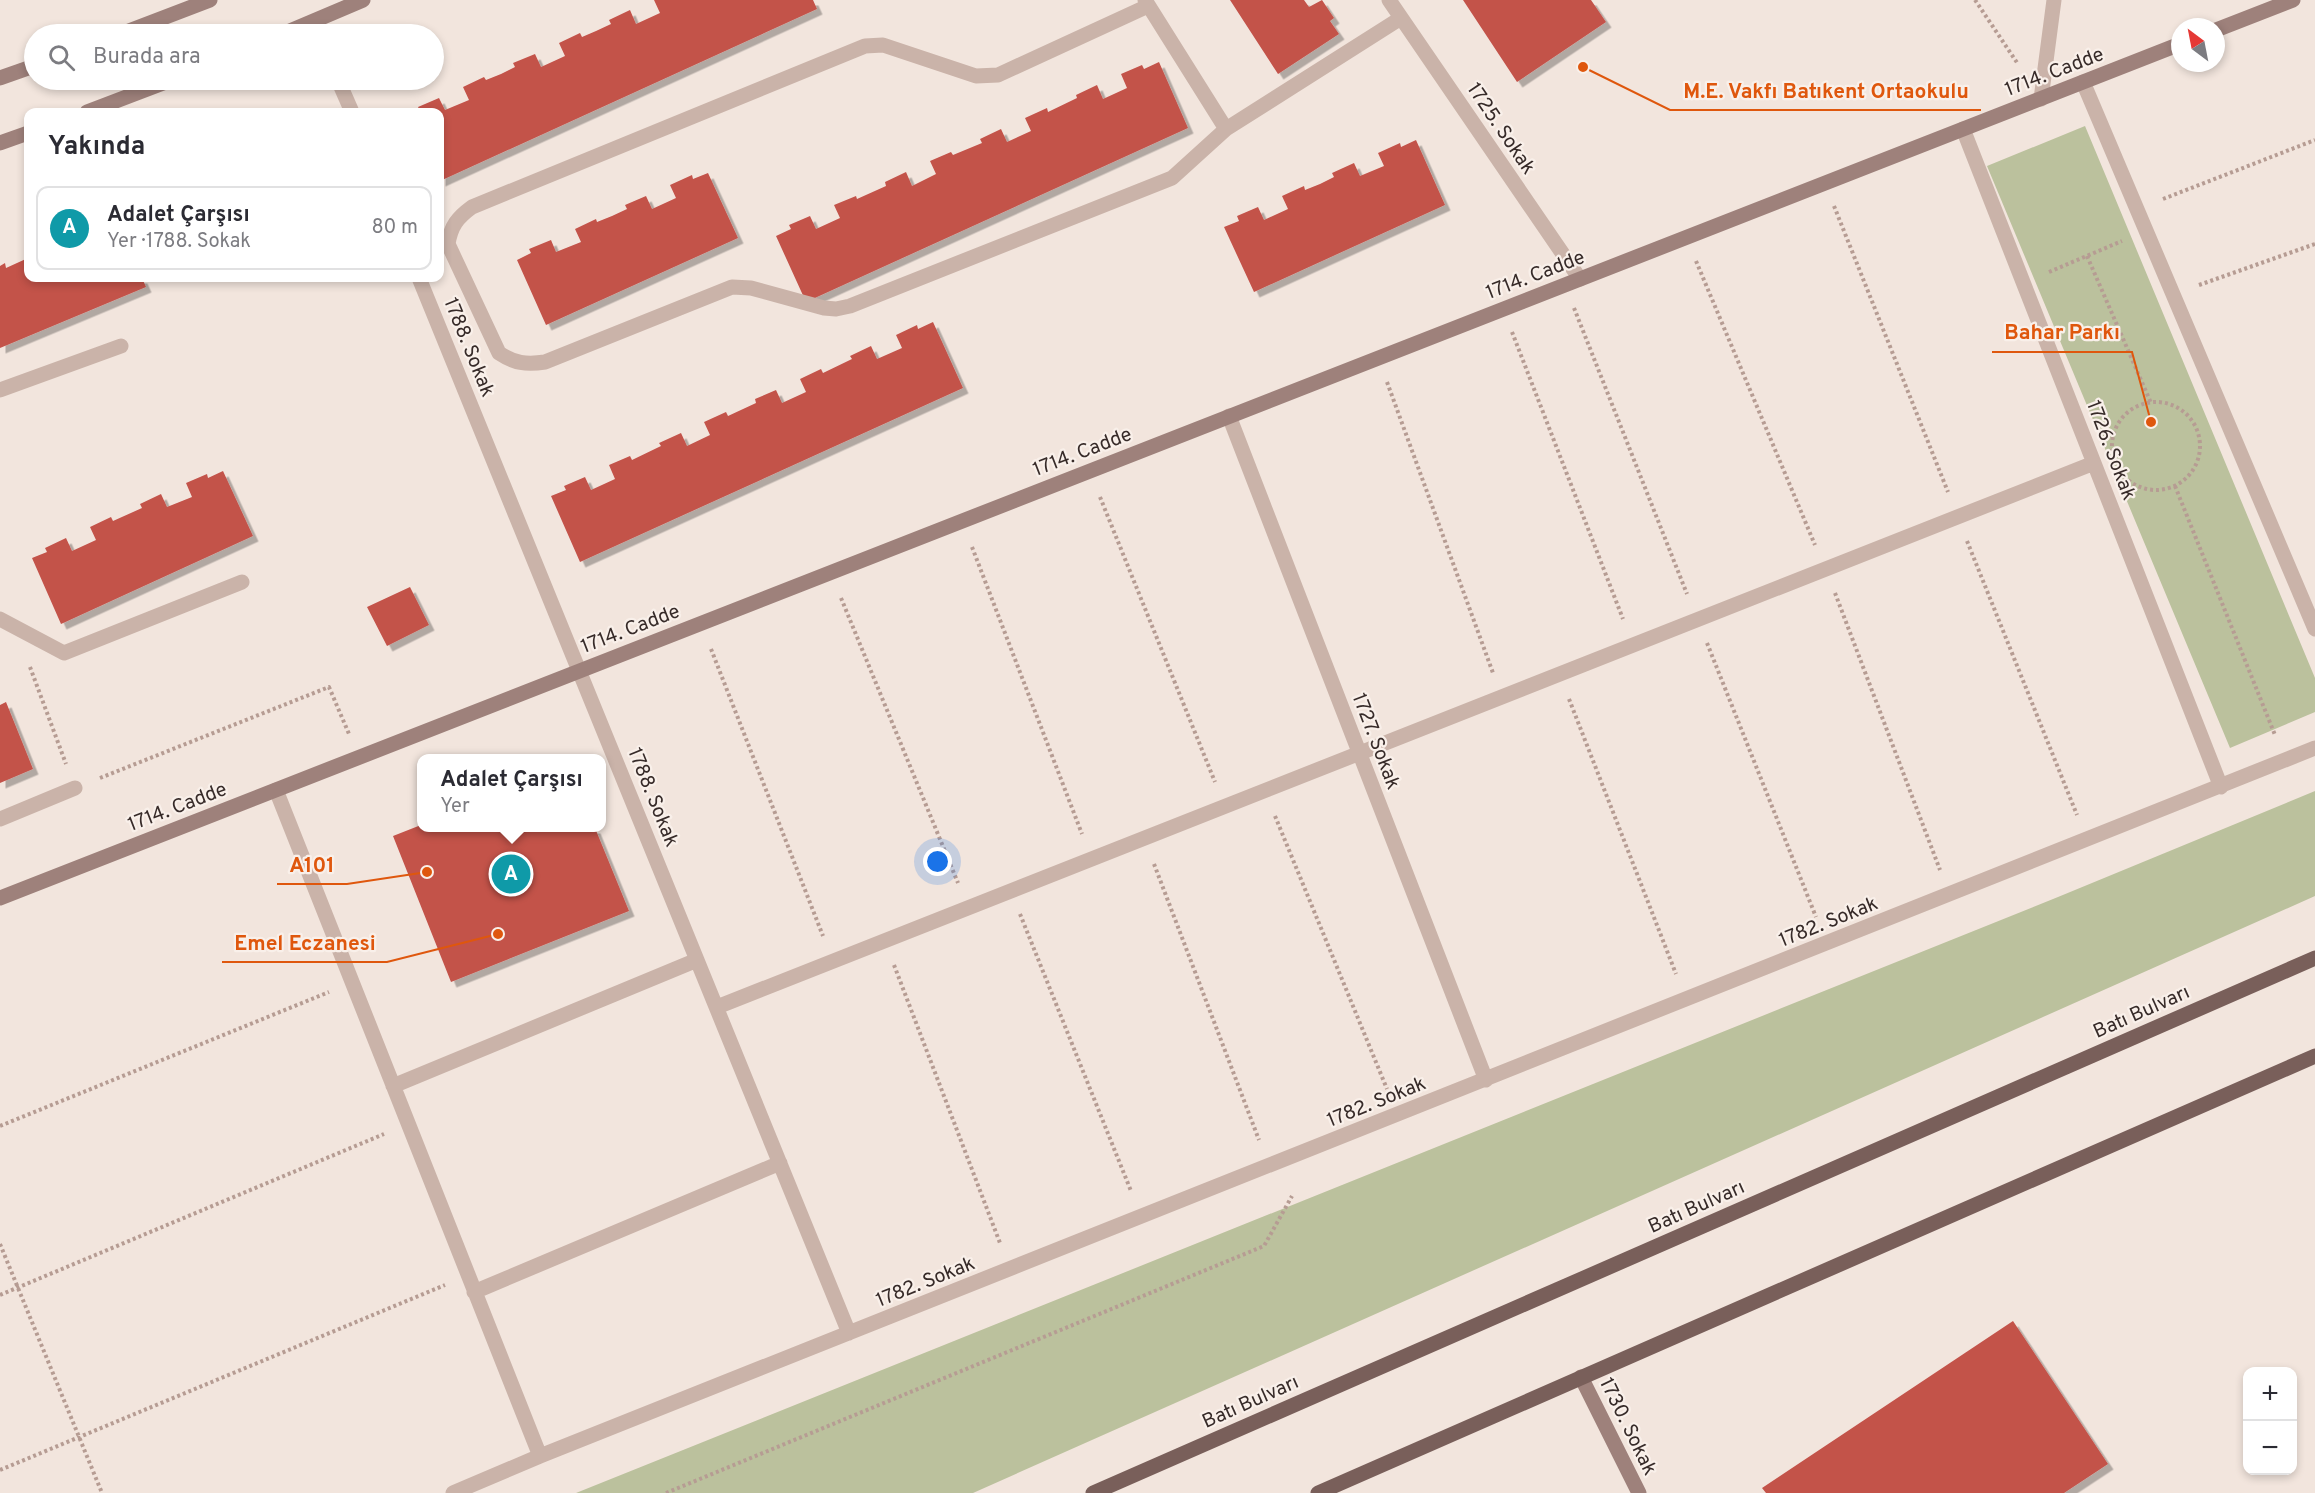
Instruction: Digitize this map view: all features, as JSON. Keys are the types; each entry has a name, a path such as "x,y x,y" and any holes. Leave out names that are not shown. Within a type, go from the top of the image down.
{"main road":[{"name":"Batı Bulvarı","path":"1093,1493 2315,958"},
{"path":"1318,1493 2315,1056"}],"street":[{"path":"147,24 210,0"},
{"path":"324,24 363,0"},
{"name":"1725. Sokak","path":"1389,0 1580,279"},
{"path":"2041,99 2054,0"},
{"path":"2225,26 2293,0"},
{"path":"1226,129 1147,3 998,75 987,77 976,76 883,45 865,46 472,207 461,214 451,227 448,244 499,353 511,361 527,364 545,362 732,287 751,288 824,308 836,309 850,306 1172,177 1226,129 1401,18"},
{"name":"1714. Cadde","path":"0,898 2171,48"},
{"path":"0,78 24,70"},
{"path":"2083,82 2315,629"},
{"path":"98,108 145,90"},
{"path":"342,90 350,108"},
{"name":"1726. Sokak","path":"1963,129 2221,787"},
{"path":"0,143 24,134"},
{"name":"1788. Sokak","path":"421,282 849,1333"},
{"path":"0,390 121,346"},
{"name":"1727. Sokak","path":"1229,416 1486,1080"},
{"path":"717,1007 2094,463"},
{"path":"0,619 64,653 242,582"},
{"name":"1782. Sokak","path":"453,1493 540,1456 2315,748"},
{"path":"0,819 75,788"},
{"path":"276,790 540,1456"},
{"path":"393,1086 697,960"},
{"path":"474,1292 780,1163"},
{"name":"1730. Sokak","path":"1581,1377 1639,1493"}],"path":[{"path":"1975,0 2041,99"},
{"path":"2137,210 2315,140"},
{"path":"2023,283 2146,231"},
{"path":"2173,294 2315,244"},
{"path":"2087,256 2151,403"},
{"path":"1503,309 1633,645"},
{"path":"1378,358 1502,697"},
{"path":"2151,403 2165,403 2178,408 2188,416 2196,428 2199,441 2199,454 2186,478 2175,486 2161,490 2147,489 2133,484 2122,475 2115,462 2112,449 2113,436 2118,423 2127,413 2139,406 2151,403"},
{"path":"1090,471 1224,806"},
{"path":"2175,486 2285,760"},
{"path":"962,521 1092,859"},
{"path":"830,573 968,908"},
{"path":"700,623 833,962"},
{"path":"16,627 75,788 329,687 359,757"},
{"path":"1559,674 1686,1000"},
{"path":"1265,791 1397,1115"},
{"path":"1144,838 1269,1166"},
{"path":"1010,891 1142,1217"},
{"path":"885,941 1010,1269"},
{"path":"0,1126 352,983"},
{"path":"0,1295 408,1124"},
{"path":"666,1493 1264,1246 1292,1196"},
{"path":"0,1244 102,1493"},
{"path":"0,1470 468,1275"}],"green space":[{"path":"2085,126 2315,678 2315,712 2230,748 1987,166"},
{"path":"2315,791 2315,896 973,1493 576,1493 2058,897"}],"building":[{"path":"654,0 813,0 817,9 444,179 444,108 445,110 469,100 463,87 484,77 486,80 501,74 515,67 513,63 535,54 541,67 565,56 559,43 580,33 582,37 596,31 611,24 609,20 630,10 636,24 660,13"},
{"path":"1230,0 1304,0 1309,7 1322,0 1334,18 1330,21 1339,34 1278,74"},
{"path":"1463,0 1591,0 1606,22 1517,82"},
{"path":"1159,62 1188,128 806,302 776,236 791,229 789,225 810,216 816,229 840,218 834,205 856,196 857,199 886,186 885,182 906,172 912,186 936,174 930,161 951,152 953,155 982,143 980,139 1001,129 1007,142 1031,131 1025,118 1047,108 1048,112 1097,85 1103,99 1127,88 1121,74 1142,65 1144,69"},
{"path":"439,98 444,108 418,107"},
{"path":"1416,140 1445,205 1254,292 1224,227 1239,221 1237,216 1258,207 1264,220 1288,209 1282,196 1304,186 1305,190 1320,184 1334,177 1332,173 1354,163 1360,176 1384,166 1378,153 1400,143 1401,147"},
{"path":"708,173 738,238 546,325 517,260 531,253 529,249 551,240 556,252 581,242 575,229 596,219 597,222 612,216 627,209 625,205 646,196 652,209 676,198 670,185 692,175 693,179"},
{"path":"24,260 24,282 144,282 146,287 0,348 0,266 5,263 6,268"},
{"path":"933,322 963,388 580,562 551,496 566,490 564,486 585,477 591,490 615,479 609,465 630,456 632,460 661,446 659,443 681,433 687,446 710,435 704,422 726,412 728,416 756,403 755,399 776,390 782,403 806,392 800,379 821,369 823,373 852,359 850,356 871,346 877,359 902,348 896,335 917,325 918,329"},
{"path":"223,471 253,536 61,624 32,558 47,552 45,548 66,538 72,551 96,540 90,527 111,517 113,521 142,508 140,504 161,494 167,507 192,497 186,483 207,474 208,478"},
{"path":"410,587 429,625 387,646 367,607"},
{"path":"6,702 33,769 0,783 0,705"},
{"path":"417,827 417,832 597,832 629,911 451,982 393,836"},
{"path":"2013,1321 2108,1464 2064,1493 1766,1493 1762,1488"}],"place":[{"name":"M.E. Vakfı Batıkent Ortaokulu","path":"1583,67"},
{"name":"Bahar Parkı","path":"2151,422"},
{"name":"A101","path":"427,872"},
{"name":"Adalet Çarşısı","path":"511,874"},
{"name":"Emel Eczanesi","path":"498,934"}]}
